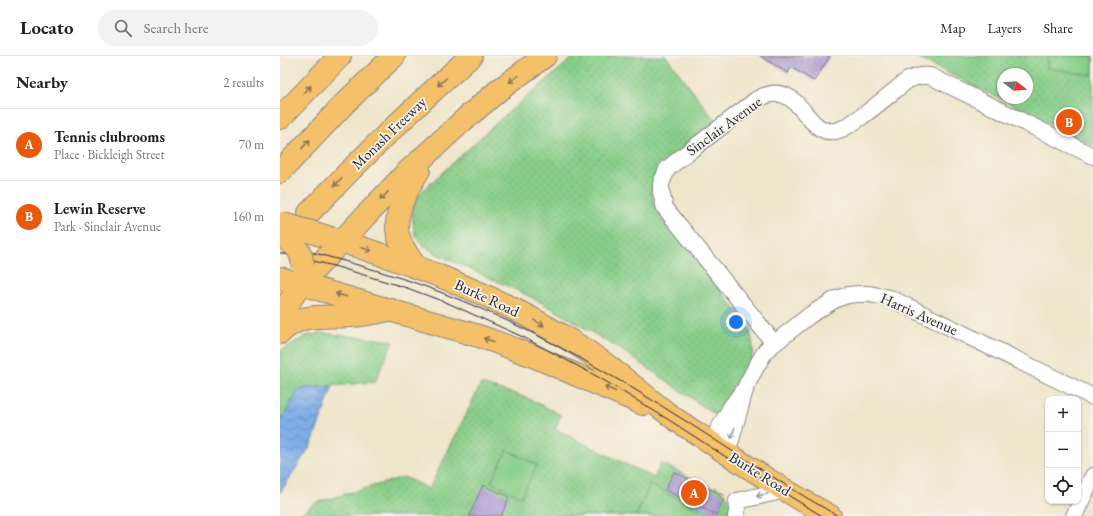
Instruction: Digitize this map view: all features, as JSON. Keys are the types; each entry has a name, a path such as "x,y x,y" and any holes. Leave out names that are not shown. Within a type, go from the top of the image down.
{"main road":[{"path":"280,118 340,56"},
{"path":"280,172 345,103 394,56"},
{"name":"Monash Freeway","path":"310,213 343,177 387,134 471,56"},
{"path":"294,277 432,149 499,90 545,56"},
{"path":"415,266 401,243 398,234 398,222 402,202 409,186 432,149"},
{"name":"Burke Road","path":"280,223 336,239 415,266 504,305 580,346 671,416 719,448 830,516"},
{"path":"280,235 298,249 302,256 280,315"},
{"name":"Burke Road","path":"294,277 510,347 671,416"},
{"path":"280,332 297,321 310,317 351,316 392,310"}],"street":[{"name":"Sinclair Avenue","path":"774,343 665,208 661,192 661,184 667,170 756,100 763,96 772,94 785,96 792,99 822,130 835,131 850,125 908,80 923,75 930,76 1093,156"},
{"name":"Harris Avenue","path":"719,448 731,407 746,386 766,350 824,305 848,295 880,295 890,298 1093,397"},
{"path":"1074,516 1093,476"},
{"path":"737,508 786,490"}],"green space":[{"path":"575,56 666,56 716,120 661,165 657,171 653,183 652,195 656,209 745,321 751,335 753,351 752,358 733,394 716,415 626,353 555,310 521,292 437,254 423,245 415,235 412,213 414,203 421,192 501,119"},
{"path":"914,56 1093,56 1093,145 1011,104 1033,104 1033,68 997,68 997,97"},
{"path":"1048,56 1093,56 1093,75 1047,68"},
{"path":"322,333 393,341 375,382 299,389 280,422 280,351 306,336"},
{"path":"481,384 525,397 561,415 555,429 654,478 661,463 714,489 715,486 731,501 729,516 298,516 315,503 404,477 429,489"},
{"path":"507,450 537,465 521,497 491,482"},
{"path":"650,485 714,516 636,516"}],"water":[{"path":"333,386 312,443 280,493 280,422 299,389"}],"building":[{"path":"760,56 830,56 814,81 791,67 788,73"},
{"path":"674,472 725,496 717,515 665,490"},
{"path":"483,485 509,497 501,516 469,516"}],"tram line":[{"path":"280,244 345,261 410,281 484,310 533,333 633,388 779,481 838,516"},
{"path":"280,253 334,266 407,288 450,304 525,338 600,378 822,516"}],"place":[{"name":"Lewin Reserve","path":"1069,122"},
{"name":"Tennis clubrooms","path":"694,493"}]}
